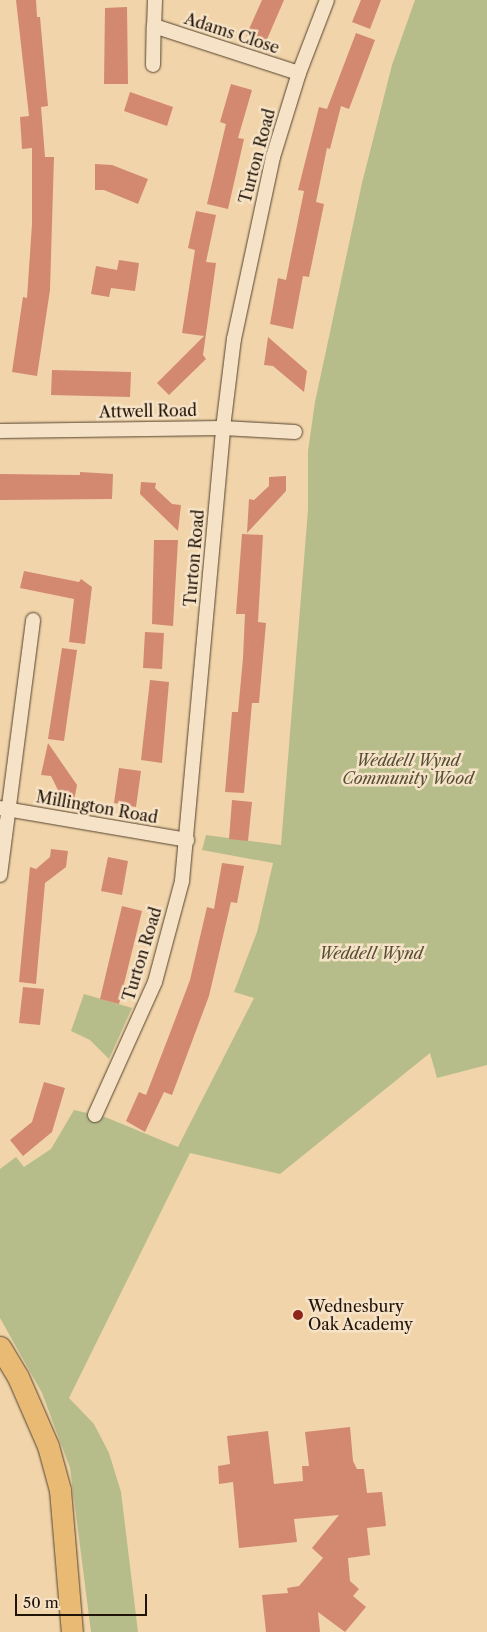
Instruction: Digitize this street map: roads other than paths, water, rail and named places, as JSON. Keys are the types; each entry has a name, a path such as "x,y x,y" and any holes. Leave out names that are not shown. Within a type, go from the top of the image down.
{"main road":[{"path":"0,1347 18,1377 48,1446 58,1483 65,1528 72,1632"}],"street":[{"path":"153,65 155,0"},
{"name":"Turton Road","path":"95,1115 155,982 182,881 223,428 244,286 273,157 299,73 327,0"},
{"name":"Adams Close","path":"154,26 299,73"},
{"name":"Attwell Road","path":"0,431 223,428 295,432"},
{"path":"0,875 4,808 33,620"},
{"name":"Millington Road","path":"4,808 187,840"}],"place":[{"name":"Wednesbury Oak Academy","path":"298,1315"}],"park label":[{"name":"Weddell Wynd Community Wood","path":"408,769"},
{"name":"Weddell Wynd","path":"371,953"}]}
